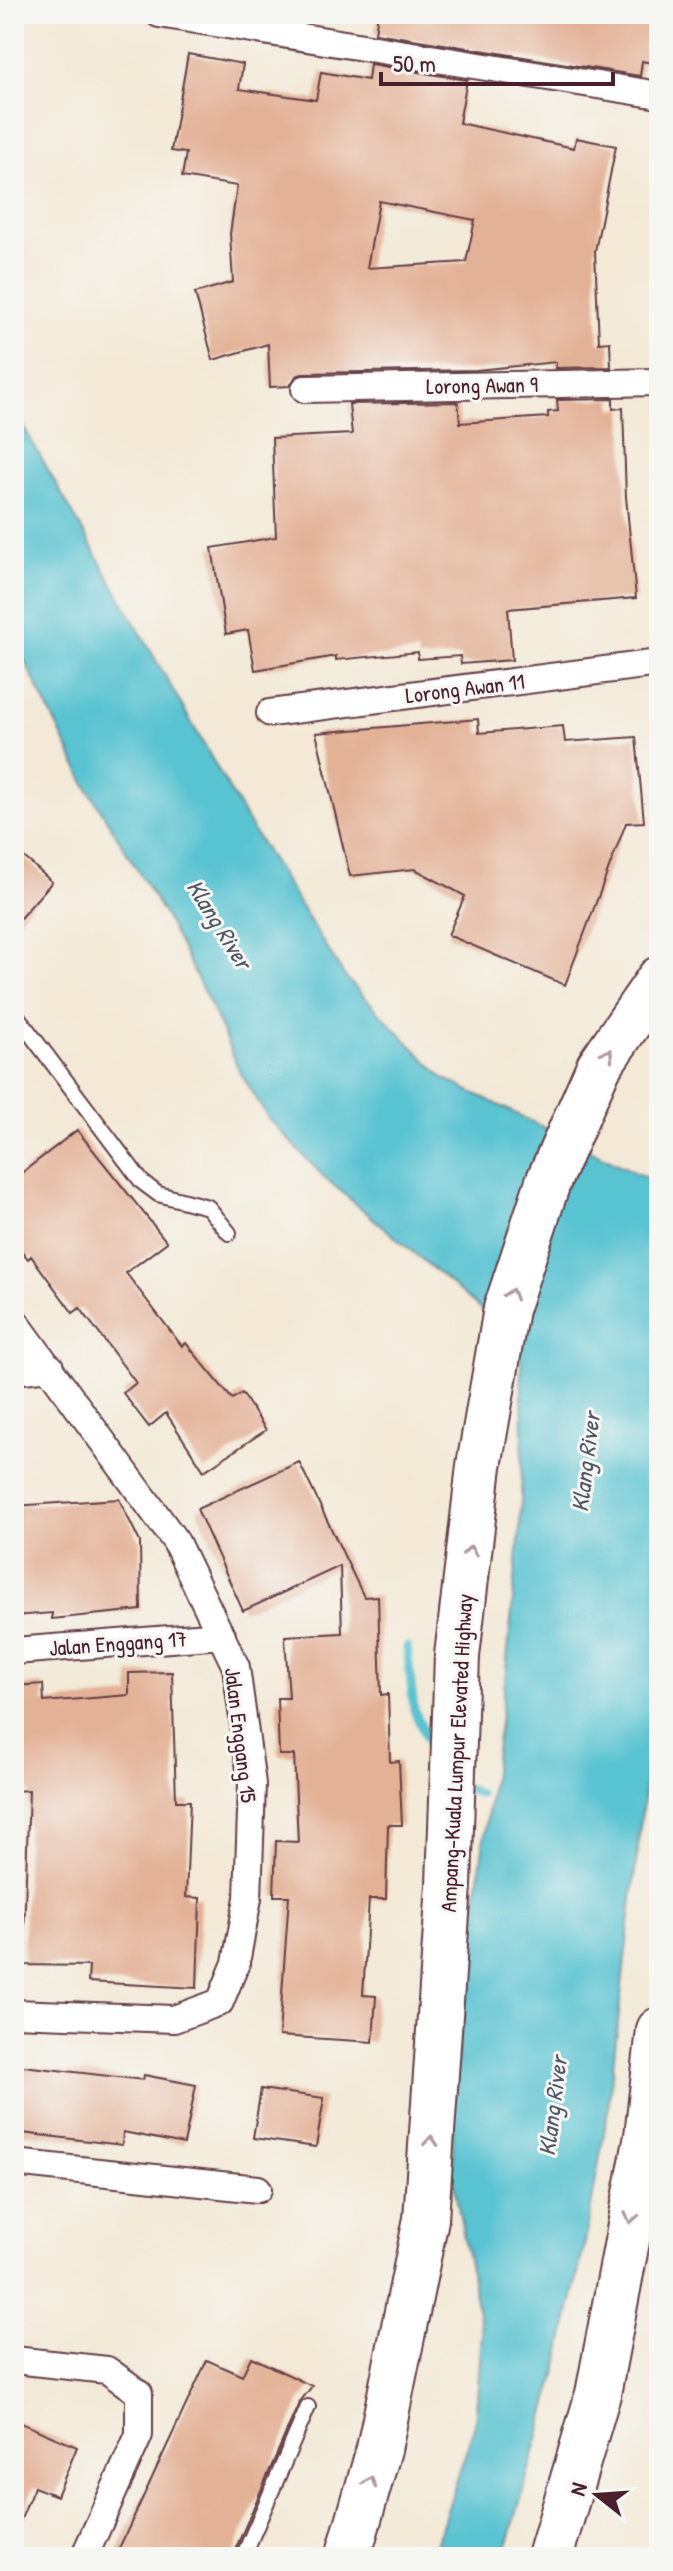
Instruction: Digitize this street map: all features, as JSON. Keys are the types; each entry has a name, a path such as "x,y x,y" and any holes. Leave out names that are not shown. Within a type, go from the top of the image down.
{"highway":[{"name":"Ampang-Kuala Lumpur Elevated Highway","path":"348,2557 379,2449 426,2219 449,1885 457,1656 479,1466 506,1309 548,1182 599,1066 659,979"},
{"path":"550,2557 598,2394 647,2136 659,2030"}],"street":[{"path":"159,14 659,95"},
{"name":"Lorong Awan 9","path":"305,389 659,382"},
{"name":"Lorong Awan 11","path":"270,713 659,663"},
{"name":"Jalan Enggang 15","path":"14,1320 176,1542 236,1667 252,1784 248,1898 236,1963 220,2002 174,2019 14,2013"},
{"path":"14,1371 50,1367"},
{"name":"Jalan Enggang 17","path":"14,1651 222,1635"},
{"path":"14,2163 258,2189"},
{"path":"14,2360 107,2370 139,2393 139,2435 84,2557"}],"lane":[{"path":"14,1012 142,1182 158,1194 208,1207 229,1233"},
{"path":"243,2557 308,2407"}],"water":[{"name":"Klang River","path":"14,410 249,824 345,977 443,1078 659,1184 659,1629 652,1722 608,2110 585,2242 555,2379 504,2557 432,2557 475,2424 482,2333 453,2179 453,2107 464,1987 503,1700 520,1530 523,1432 521,1358 495,1321 325,1178 268,1118 240,1072 211,1006 164,914 87,787 14,639"}],"building":[{"path":"378,14 659,14 659,49 656,64 642,61 640,76 375,33"},
{"path":"188,54 243,64 239,89 316,100 321,72 368,80 370,64 467,80 459,123 574,148 576,138 616,146 595,251 599,343 610,342 611,367 556,368 556,362 476,370 305,373 296,376 290,386 270,387 268,344 213,360 195,293 233,282 230,234 237,186 182,177 186,153 171,151","holes":["379,201 475,220 466,262 367,268"]},
{"path":"613,399 613,409 623,408 626,497 636,598 508,609 512,660 461,664 460,656 418,659 418,652 336,660 336,656 255,670 248,630 226,634 212,548 276,537 272,438 352,434 349,404 458,402 460,423 548,417 548,412 558,411 557,400"},
{"path":"478,719 479,733 563,726 565,742 636,737 644,822 626,823 565,985 448,935 465,896 415,869 350,876 316,733"},
{"path":"14,848 52,882 14,925"},
{"path":"77,1130 167,1242 126,1273 182,1346 186,1343 232,1399 242,1393 266,1430 204,1471 166,1413 149,1427 123,1393 136,1383 80,1308 73,1313 31,1256 28,1259 14,1241 14,1179"},
{"path":"299,1462 364,1597 378,1596 381,1695 388,1694 390,1762 399,1761 402,1825 388,1825 386,1899 369,1899 363,1995 376,1996 373,2042 279,2036 289,1896 274,1896 276,1841 298,1842 294,1755 279,1755 277,1698 289,1698 285,1636 342,1633 340,1566 243,1611 197,1509"},
{"path":"119,1499 140,1542 141,1610 52,1619 52,1613 14,1616 14,1506"},
{"path":"172,1672 176,1801 190,1801 186,1897 200,1898 197,1988 88,1982 89,1966 23,1965 29,1790 14,1791 14,1686 43,1684 44,1702 129,1695 129,1673"},
{"path":"14,2065 143,2080 144,2075 196,2085 184,2144 123,2132 122,2145 14,2132"},
{"path":"261,2089 324,2098 316,2147 253,2138"},
{"path":"251,2357 312,2386 299,2403 232,2557 115,2557 207,2360 242,2376"},
{"path":"14,2420 77,2447 57,2496 34,2487 15,2534"}],"waterway":[{"path":"407,1647 414,1710 437,1762"},
{"path":"463,1787 479,1794"}]}
